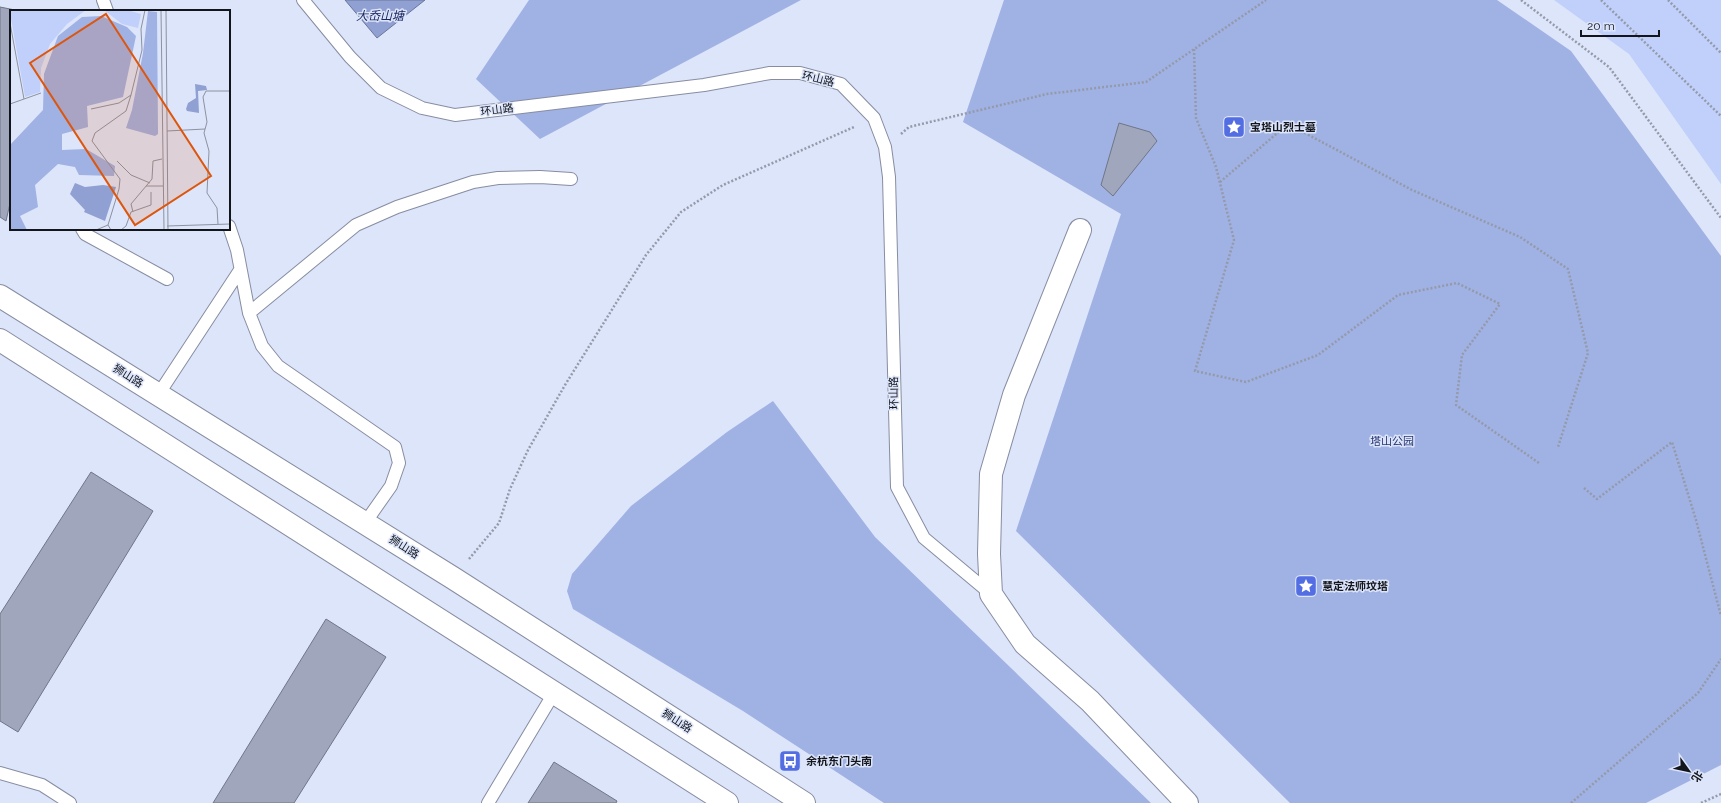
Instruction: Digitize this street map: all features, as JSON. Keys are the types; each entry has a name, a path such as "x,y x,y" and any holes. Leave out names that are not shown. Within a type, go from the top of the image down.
{"main road":[{"path":"1080,230 1014,394 991,474 989,554 992,594 1025,644 1090,701 1187,803"},
{"name":"狮山路","path":"0,296 453,578 804,803"},
{"path":"0,340 727,803"}],"lane":[{"path":"103,0 107,10"},
{"name":"环山路","path":"303,0 350,57 381,88 422,108 455,115 704,85 770,73 800,73 841,84 874,118 885,147 889,177 897,487 924,538 992,594"},
{"path":"249,313 356,226 397,207 473,182 498,178 540,177 571,179"},
{"path":"230,229 237,250 249,313 262,346 278,366 395,447 398,463 391,486 365,523"},
{"path":"83,230 85,234 167,279"},
{"path":"158,395 240,270"},
{"path":"488,803 554,693"},
{"path":"0,773 42,785 70,803"}],"path":[{"path":"885,147 909,127 1047,94 1146,82 1266,0"},
{"path":"1521,0 1609,67 1721,218"},
{"path":"1601,0 1721,116"},
{"path":"1668,0 1721,53"},
{"path":"1194,49 1196,118 1216,166 1234,240 1195,371 1246,382 1318,356 1398,295 1457,283 1500,304 1462,355 1456,405 1539,463"},
{"path":"453,578 499,523 510,488 528,450 565,385 646,255 681,212 723,185 874,118"},
{"path":"1220,182 1288,124 1412,190 1520,237 1568,269 1588,353 1558,447"},
{"path":"1584,488 1597,499 1672,442 1696,520 1721,616"},
{"path":"1571,803 1698,693 1721,659"},
{"path":"1701,803 1721,794"}],"shaded area":[{"path":"1554,0 1721,0 1721,184 1629,54"}],"green space":[{"path":"529,0 801,0 540,139 476,79"},
{"name":"塔山公园","path":"1004,0 1497,0 1571,51 1721,256 1721,765 1646,803 1290,803 1016,531 1121,214 963,122"},
{"path":"773,401 875,537 1151,803 884,803 743,711 573,609 567,591 572,574 631,506 727,432"}],"water":[{"name":"大岙山塘","path":"345,0 425,0 377,38"}],"building":[{"path":"0,7 15,10 10,10 10,203 6,221 0,217"},
{"path":"1119,123 1150,132 1157,141 1113,196 1101,185"},
{"path":"91,472 153,511 18,732 0,721 0,614"},
{"path":"326,619 386,657 294,803 213,803"},
{"path":"554,762 617,801 616,803 528,803"}],"place":[{"name":"宝塔山烈士墓","path":"1234,127"},
{"name":"慧定法师坟塔","path":"1306,586"},
{"name":"余杭东门头南","path":"790,761"}]}
